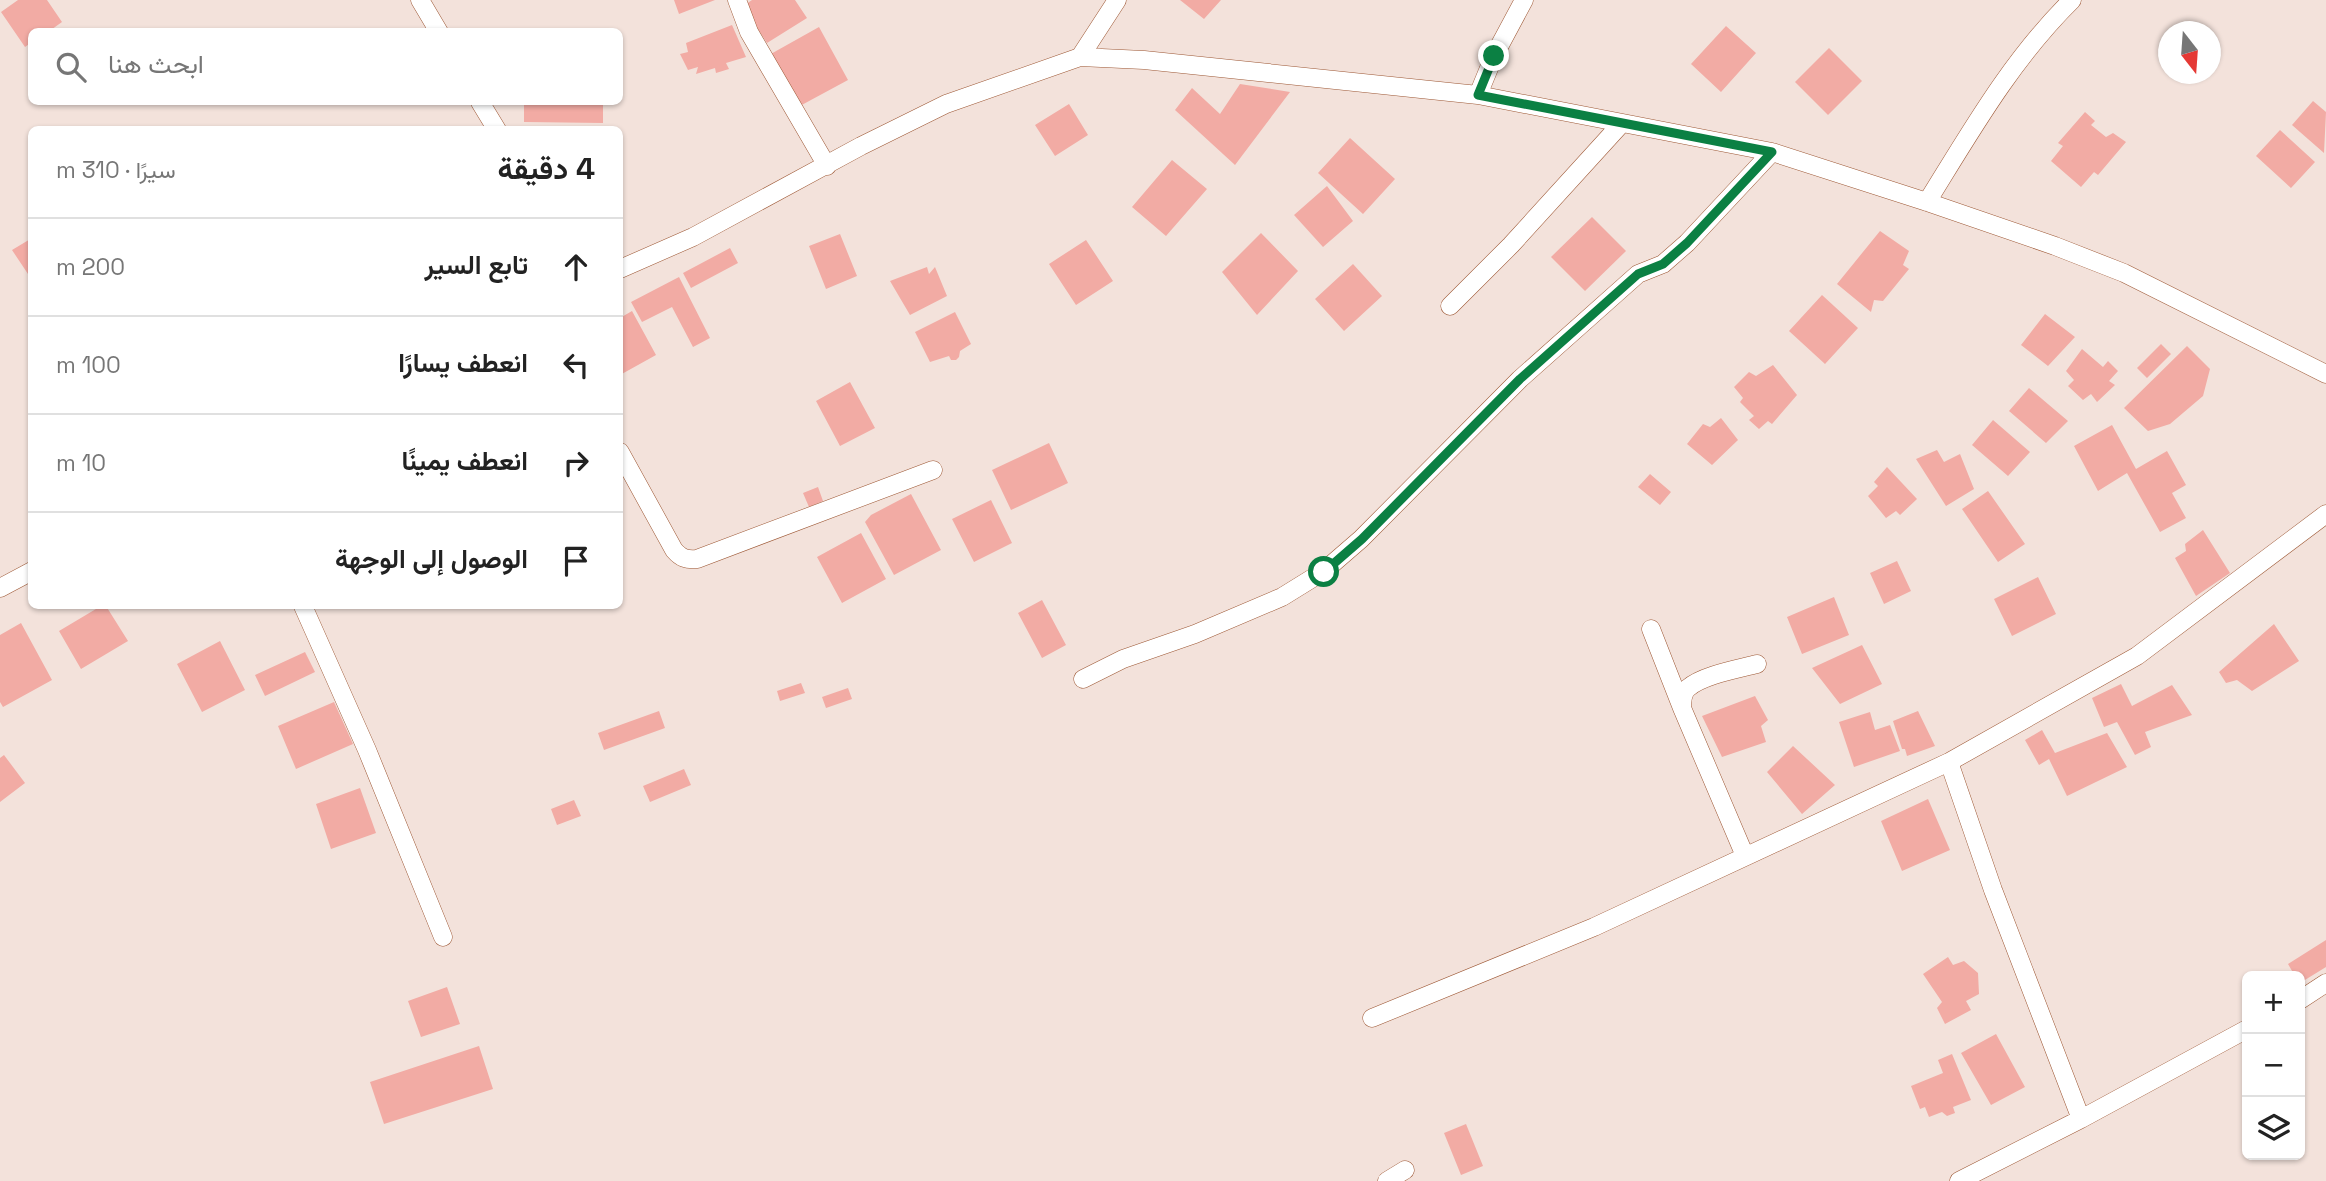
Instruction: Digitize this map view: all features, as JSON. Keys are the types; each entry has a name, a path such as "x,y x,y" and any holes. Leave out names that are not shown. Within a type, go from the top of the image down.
{"street":[{"path":"421,0 437,28"},
{"path":"737,0 748,32 827,166"},
{"path":"1080,57 1117,0"},
{"path":"1478,95 1494,56 1524,0"},
{"path":"1927,202 1982,112 2012,69 2043,28 2072,0"},
{"path":"623,268 693,237 861,146 946,104 1080,57 1158,62 1478,95 1772,152 2054,246 2124,274 2326,374"},
{"path":"482,105 495,126"},
{"path":"1450,306 1511,245 1622,123"},
{"path":"1083,678 1123,659 1195,634 1282,597 1324,572 1362,539 1520,379 1638,274 1663,264 1687,243 1772,152"},
{"path":"623,457 674,550 689,560 933,470"},
{"path":"1372,1018 1594,928 1949,762 2137,656 2326,514"},
{"path":"0,588 28,573"},
{"path":"304,609 367,750 443,937"},
{"path":"1651,629 1745,856"},
{"path":"1682,708 1687,688 1699,681 1757,664"},
{"path":"1949,762 1993,890 2081,1119"},
{"path":"2305,997 2326,984"},
{"path":"1959,1181 2242,1032"},
{"path":"1387,1181 1405,1170"}],"building":[{"path":"18,0 47,0 62,22 54,28 28,28 28,45 25,47 1,12"},
{"path":"674,0 715,0 679,14"},
{"path":"752,0 795,0 807,18 767,43 743,6"},
{"path":"1180,0 1221,0 1204,19"},
{"path":"732,25 746,57 726,63 729,69 716,73 715,68 696,74 698,67 688,70 680,54 688,52 686,43"},
{"path":"1726,26 1756,53 1721,92 1691,64"},
{"path":"819,27 848,80 798,107 769,55"},
{"path":"1829,48 1862,81 1828,115 1795,82"},
{"path":"1240,84 1290,92 1235,165 1175,110 1192,88 1220,114"},
{"path":"2313,101 2326,112 2324,153 2292,125"},
{"path":"1069,104 1088,135 1055,156 1035,125"},
{"path":"524,105 603,105 603,123 524,122"},
{"path":"2085,112 2095,121 2091,125 2106,137 2113,133 2126,142 2098,175 2094,172 2081,187 2051,161 2063,146 2058,143"},
{"path":"2280,130 2315,162 2291,188 2256,156"},
{"path":"1350,138 1395,179 1363,214 1318,173"},
{"path":"1172,160 1207,189 1166,236 1132,207"},
{"path":"1327,186 1353,221 1323,247 1294,215"},
{"path":"1592,217 1626,251 1585,291 1551,257"},
{"path":"1880,231 1909,251 1903,265 1909,269 1883,301 1874,300 1871,312 1837,284"},
{"path":"1261,233 1298,271 1257,315 1222,272"},
{"path":"840,234 857,276 826,289 809,246"},
{"path":"28,240 28,274 12,250"},
{"path":"1086,240 1113,281 1076,305 1049,264"},
{"path":"730,248 738,263 691,288 683,273"},
{"path":"1353,264 1382,296 1344,331 1315,299"},
{"path":"927,267 929,274 935,267 947,296 910,315 890,281"},
{"path":"679,277 710,338 693,347 672,307 642,322 631,302"},
{"path":"1822,295 1858,328 1825,364 1789,331"},
{"path":"632,311 656,355 623,373 623,316"},
{"path":"955,312 971,344 960,351 956,360 951,360 949,356 930,362 915,332"},
{"path":"2045,314 2075,337 2048,366 2021,345"},
{"path":"2161,344 2171,354 2147,378 2137,368"},
{"path":"2187,346 2210,369 2203,396 2170,424 2148,431 2124,408"},
{"path":"2082,349 2103,367 2108,361 2118,371 2109,381 2115,385 2097,402 2091,394 2083,400 2068,386 2074,380 2066,371"},
{"path":"1773,365 1797,395 1772,424 1768,421 1759,429 1749,420 1754,416 1740,402 1743,398 1734,387 1749,372 1756,376"},
{"path":"850,382 875,428 840,446 816,401"},
{"path":"2029,388 2068,421 2046,443 2009,411"},
{"path":"1721,418 1738,440 1712,465 1687,444 1703,424 1710,427"},
{"path":"1993,420 2030,452 2008,476 1972,445"},
{"path":"2112,425 2136,469 2167,451 2186,485 2172,493 2186,518 2160,532 2127,473 2098,491 2074,446"},
{"path":"1049,443 1068,483 1011,510 992,470"},
{"path":"1937,450 1944,462 1960,454 1974,489 1946,506 1916,459"},
{"path":"1887,467 1917,499 1900,515 1896,511 1886,518 1868,496 1878,486 1874,482"},
{"path":"1650,474 1671,492 1660,505 1638,487"},
{"path":"818,487 823,501 809,507 803,493"},
{"path":"1988,491 2025,544 1998,562 1962,509"},
{"path":"911,494 941,550 894,575 865,522 871,515"},
{"path":"991,500 1012,543 974,562 952,519"},
{"path":"2203,530 2230,573 2196,596 2175,558 2186,551 2185,544"},
{"path":"861,533 886,579 842,603 817,557"},
{"path":"1897,561 1911,591 1884,604 1870,573"},
{"path":"2038,577 2056,614 2012,636 1994,599"},
{"path":"1834,597 1849,635 1802,654 1787,617"},
{"path":"1042,600 1066,645 1042,658 1018,613"},
{"path":"96,609 108,609 128,641 81,669 59,631"},
{"path":"21,623 52,680 3,707 0,702 0,635"},
{"path":"2274,624 2299,661 2252,691 2237,680 2226,683 2219,672"},
{"path":"220,641 245,690 202,712 177,664"},
{"path":"1862,645 1882,684 1840,704 1812,668"},
{"path":"305,652 315,672 265,696 255,675"},
{"path":"801,683 805,693 780,701 777,691"},
{"path":"2121,684 2132,706 2172,685 2192,715 2145,732 2151,747 2135,755 2117,722 2104,727 2092,698"},
{"path":"848,688 852,699 826,708 822,697"},
{"path":"1755,696 1768,720 1761,726 1766,742 1722,757 1702,716"},
{"path":"334,702 353,744 296,769 278,726"},
{"path":"659,711 665,728 604,750 598,733"},
{"path":"1918,711 1935,746 1907,756 1893,721"},
{"path":"1870,712 1875,730 1890,725 1900,751 1854,767 1839,722"},
{"path":"2042,730 2055,753 2107,733 2127,767 2067,796 2049,759 2039,765 2025,740"},
{"path":"1793,746 1835,785 1802,814 1767,772"},
{"path":"4,755 25,783 0,802 0,758"},
{"path":"684,769 691,785 650,802 643,786"},
{"path":"360,788 376,833 331,849 316,804"},
{"path":"1928,799 1950,850 1902,871 1881,821"},
{"path":"574,800 581,816 557,825 551,809"},
{"path":"2326,940 2326,967 2305,980 2305,971 2292,971 2288,964"},
{"path":"1948,957 1953,965 1964,961 1978,973 1979,994 1966,1001 1971,1010 1945,1024 1937,1008 1942,1002 1923,974"},
{"path":"447,987 460,1024 421,1037 408,1001"},
{"path":"1996,1034 2025,1087 1991,1105 1961,1053"},
{"path":"479,1046 493,1089 384,1124 370,1082"},
{"path":"1952,1054 1971,1100 1953,1107 1955,1113 1947,1116 1942,1112 1929,1117 1925,1107 1920,1109 1911,1086 1943,1073 1938,1060"},
{"path":"1466,1124 1483,1166 1461,1175 1444,1133"}],"route":[{"path":"1324,572 1362,539 1520,379 1638,274 1663,264 1687,243 1772,152 1478,95 1494,56"}]}
